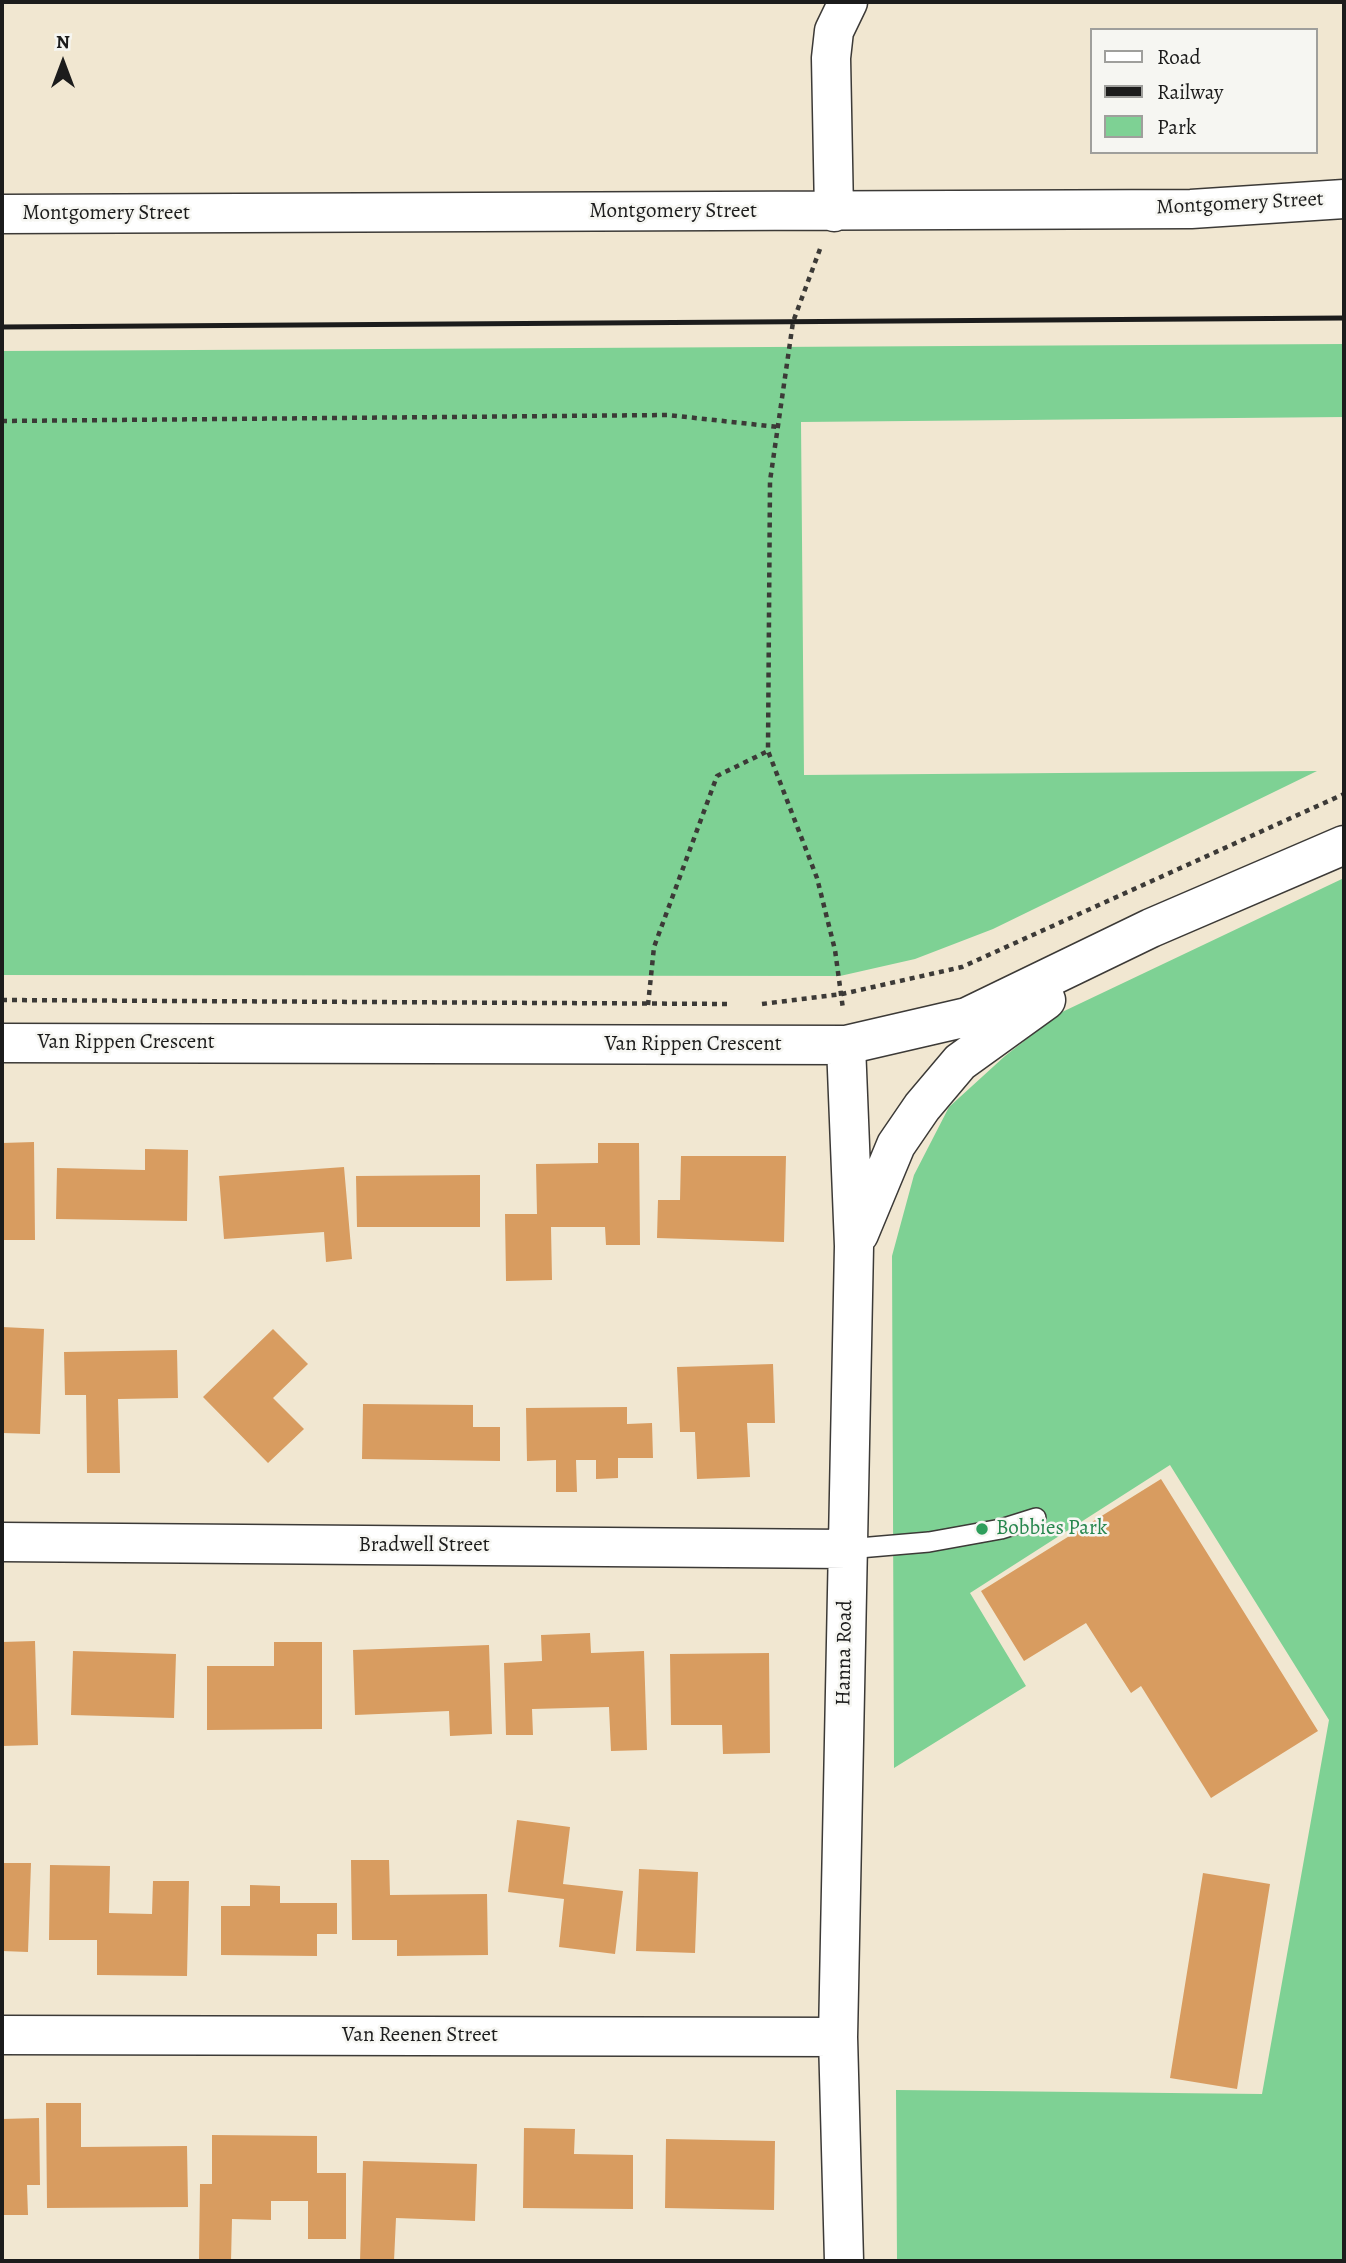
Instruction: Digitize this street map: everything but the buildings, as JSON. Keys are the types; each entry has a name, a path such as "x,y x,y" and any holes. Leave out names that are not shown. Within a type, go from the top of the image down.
{"street":[{"path":"834,212 831,58 834,31 848,2"},
{"name":"Montgomery Street","path":"2,214 1191,209 1344,199"},
{"name":"Van Rippen Crescent","path":"2,1043 846,1045 967,1017 1151,928 1344,845"},
{"path":"854,1246 896,1145 922,1107 960,1062 1151,928"},
{"name":"Hanna Road","path":"844,2261 838,2037 854,1246 846,1045"},
{"name":"Bradwell Street","path":"2,1542 847,1549"},
{"name":"Van Reenen Street","path":"2,2035 838,2037"}],"lane":[{"path":"847,1549 929,1542 1001,1529 1035,1518"}],"path":[{"path":"834,212 793,322 770,481 768,751 817,878 835,950 846,1045"},
{"path":"2,421 668,415 778,427"},
{"path":"644,1044 654,947 717,776 768,751"},
{"path":"749,1004 842,994 962,967 1344,794"},
{"path":"2,1000 736,1004"}],"green space":[{"path":"1344,344 1344,417 801,422 804,775 1317,771 993,929 915,959 840,976 2,975 2,351"},
{"name":"Bobbies Park","path":"1344,878 1344,2261 897,2261 896,2090 1262,2094 1329,1720 1170,1465 970,1593 1026,1686 894,1768 892,1256 914,1175 949,1107 1005,1056 1060,1013"}],"railway":[{"path":"2,327 1344,318"}],"place":[{"name":"Bobbies Park","path":"982,1529"}]}
